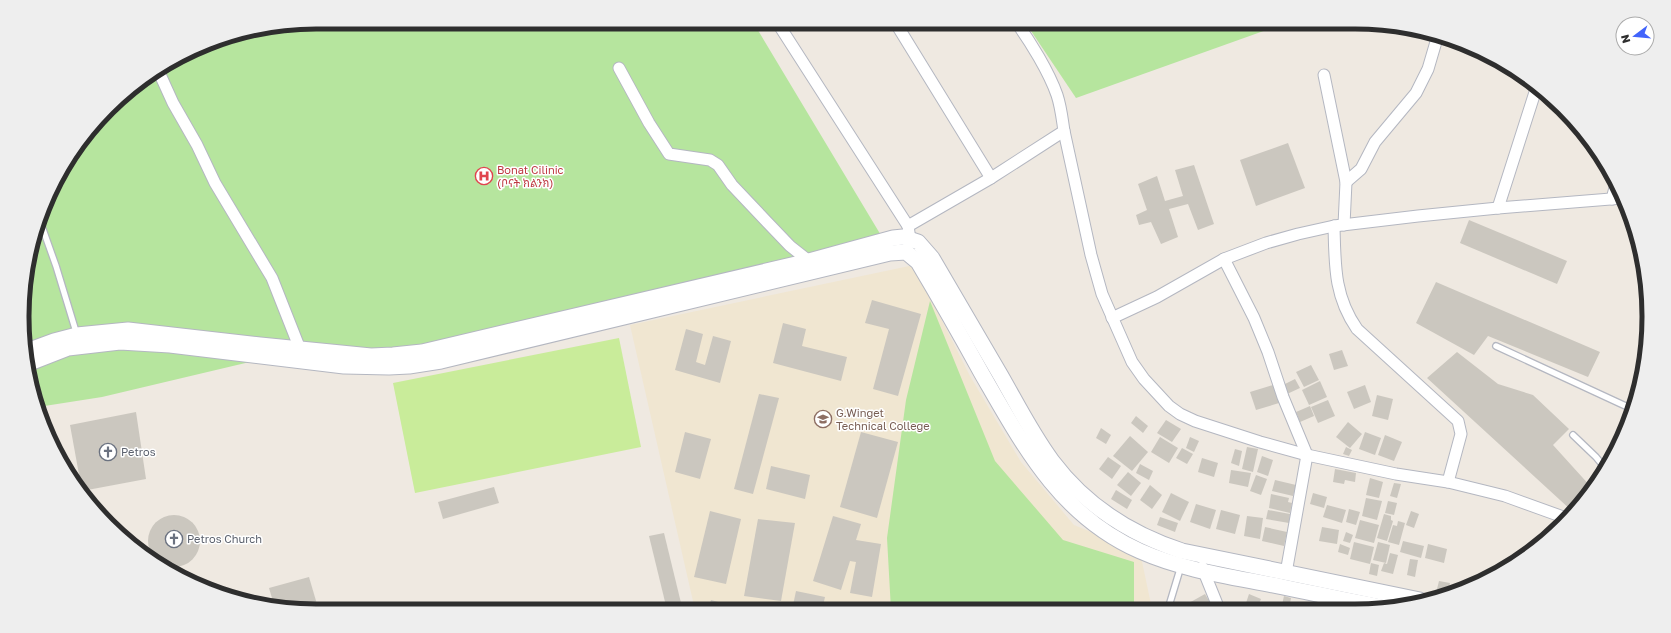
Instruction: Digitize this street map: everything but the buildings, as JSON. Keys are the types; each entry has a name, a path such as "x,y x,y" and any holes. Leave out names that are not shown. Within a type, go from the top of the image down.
{"main road":[{"path":"33,362 68,348 112,342 259,350 300,349 371,356 422,352 809,261 893,238 903,237 909,232 932,258 1036,436 1052,460 1068,480 1096,506 1131,530 1162,544 1200,556 1411,598"},
{"path":"31,350 54,341 77,335 144,330 365,368 416,365 494,349 890,253 906,252 918,262 1022,443 1054,487 1076,509 1110,535 1139,551 1181,566 1203,572 1364,603"}],"street":[{"path":"781,29 909,232 1064,131"},
{"path":"899,29 991,178"},
{"path":"1020,29 1044,68 1056,93 1091,255 1102,294 1132,362 1158,396 1180,414 1224,432 1307,455 1396,474 1448,482 1505,496 1561,516"},
{"path":"1346,182 1361,168 1375,142 1416,94 1428,69 1436,41"},
{"path":"619,68 649,123 669,154 710,160 718,165 732,185 767,222 790,246 809,261"},
{"path":"1324,74 1346,182 1339,226 1336,274 1338,289 1348,317 1357,330 1458,421 1461,434 1448,482"},
{"path":"160,75 170,97 198,146 215,183 272,278 300,349"},
{"path":"1498,208 1535,92"},
{"path":"1112,318 1164,294 1224,259 1272,241 1298,234 1339,226 1498,208 1616,198"},
{"path":"1224,259 1254,318 1268,352 1283,397 1307,455 1286,573"},
{"path":"1200,556 1203,572 1217,604"}],"lane":[{"path":"43,229 66,296 77,335"},
{"path":"1496,346 1628,407"},
{"path":"1573,435 1601,463"},
{"path":"1170,604 1181,566"}],"shaded area":[{"name":"G.Winget Technical College","path":"914,265 970,376 1021,462 1074,525 1140,552 1151,604 694,604 630,325"}],"green space":[{"path":"316,29 757,29 882,237 378,359 300,350 102,397 43,406 31,354 29,316 31,279 44,224 59,189 88,141 113,113 141,88 157,77 206,51 242,39 279,31"},
{"path":"1030,29 1269,29 1076,98"},
{"path":"930,301 995,461 1063,540 1134,562 1134,604 891,604 887,538 906,400"},
{"path":"619,338 641,447 415,493 393,383"}],"place":[{"name":"Bonat Cilinic (ቦናት ክልንክ)","path":"484,176"},
{"name":"G.Winget Technical College","path":"823,419"},
{"name":"Petros","path":"108,452"},
{"name":"Petros Church","path":"174,539"}]}
